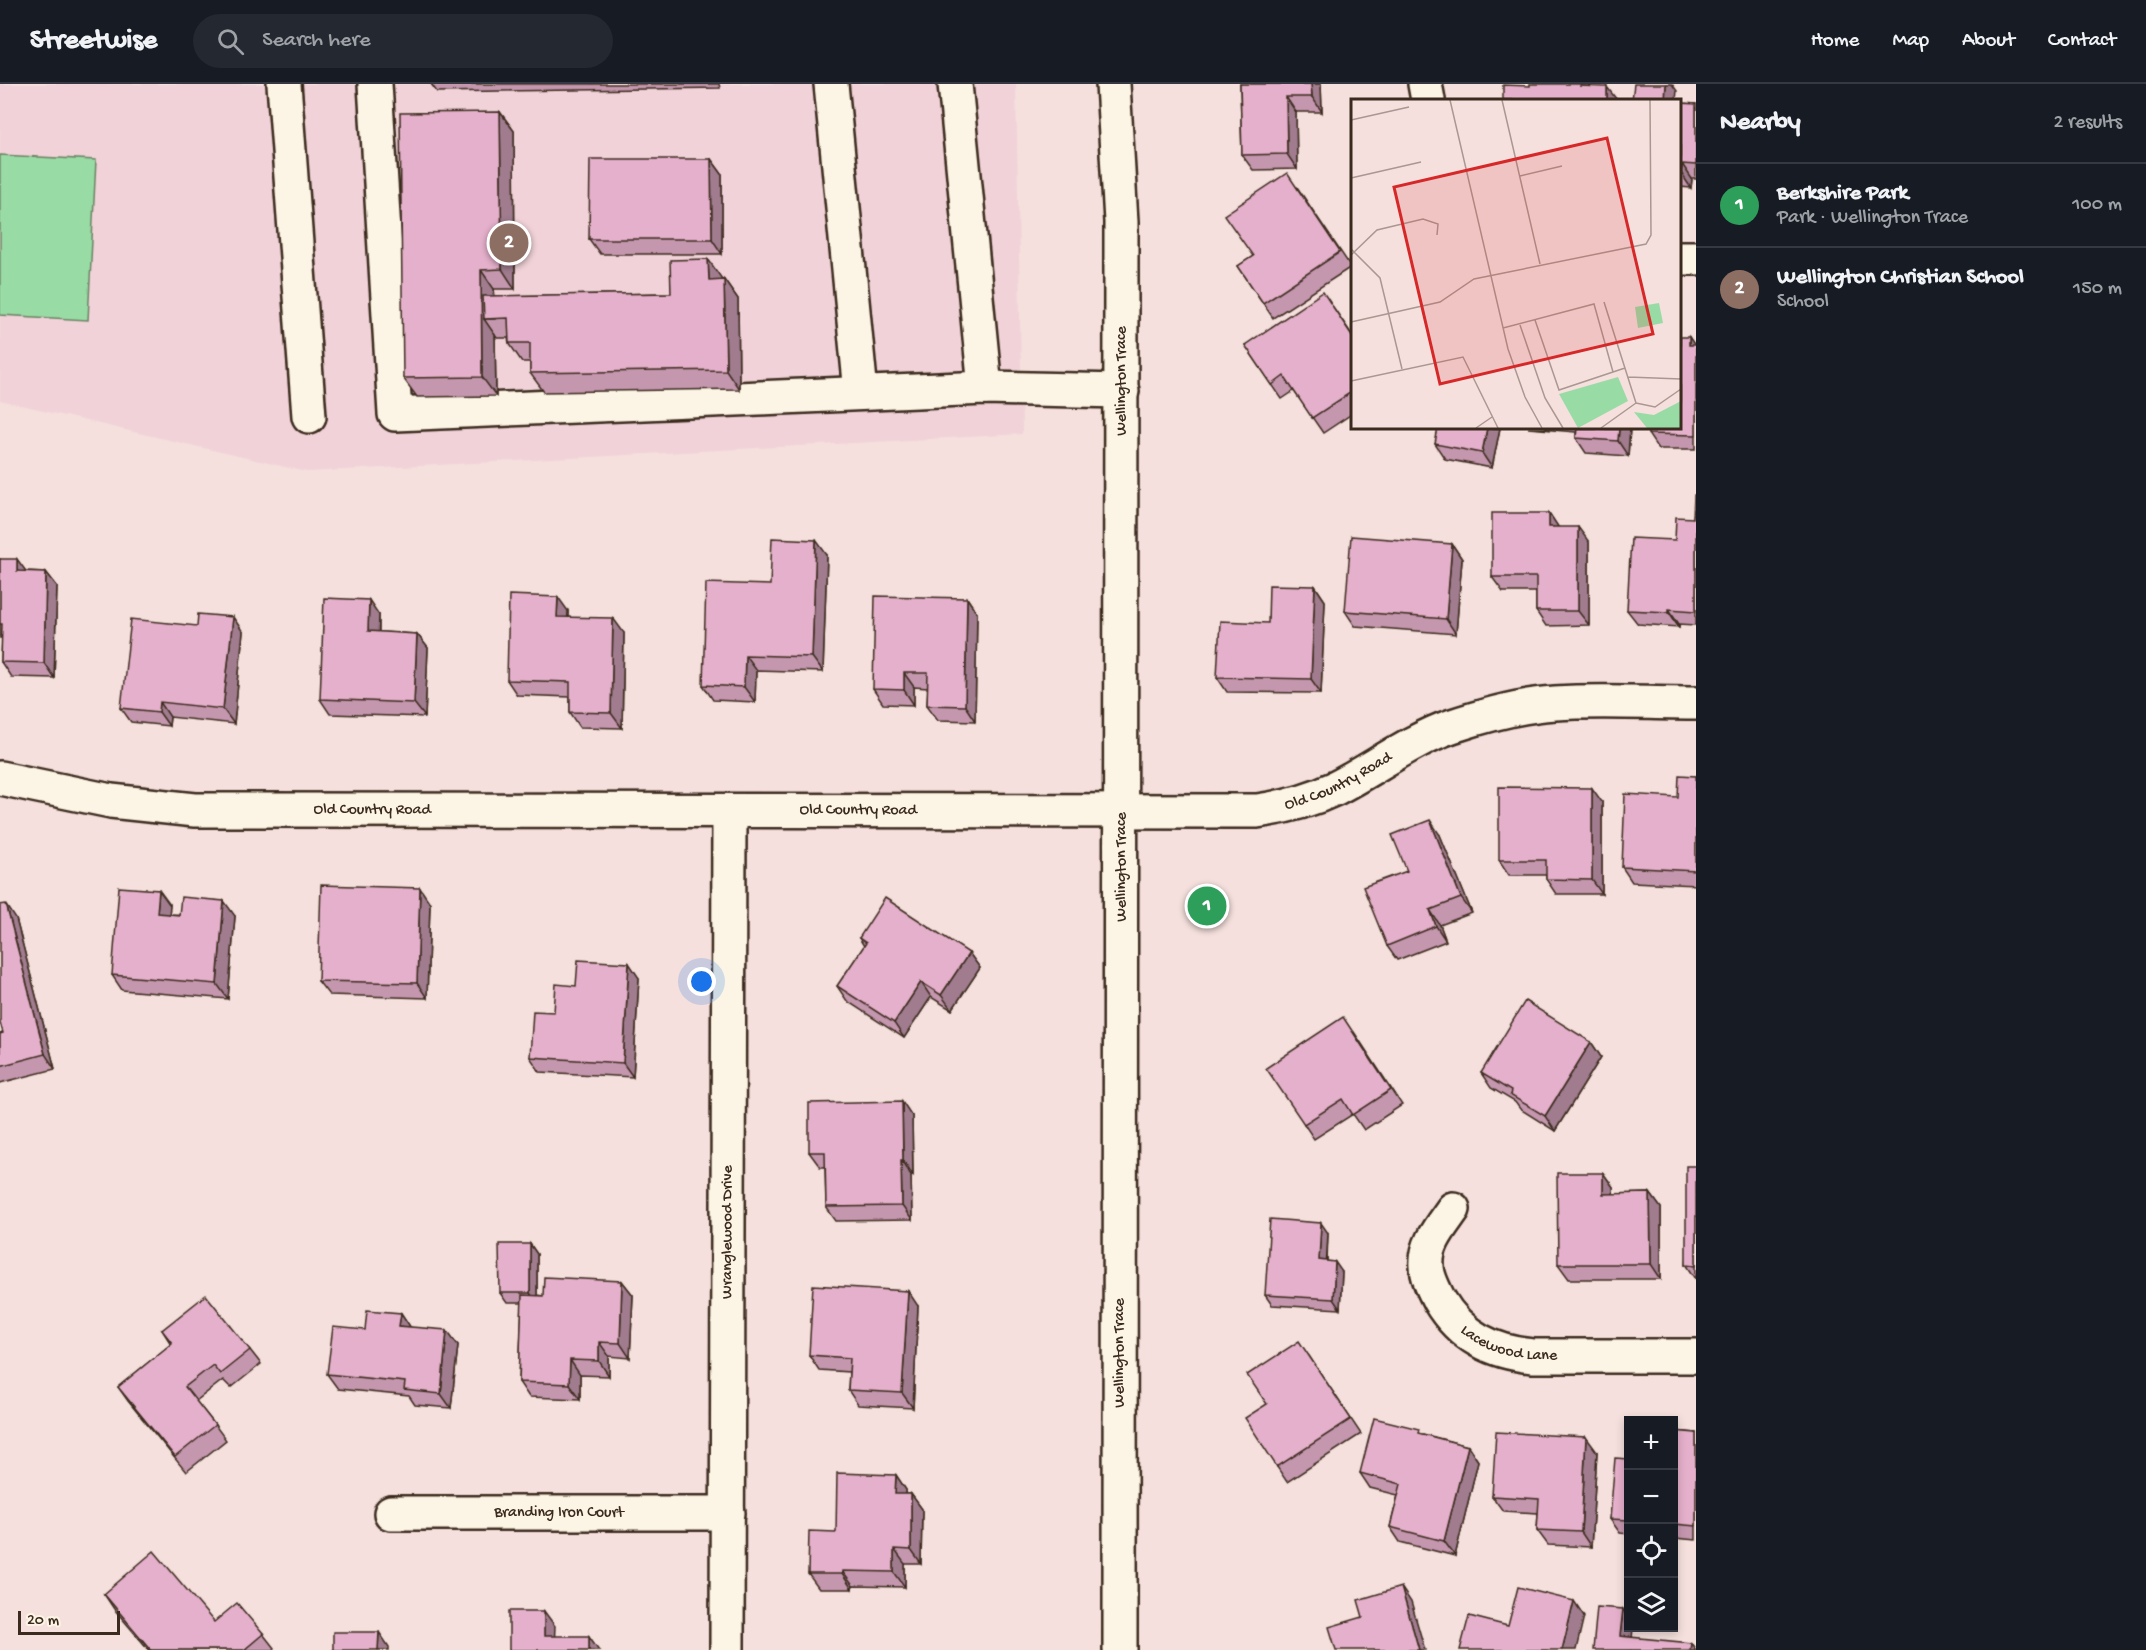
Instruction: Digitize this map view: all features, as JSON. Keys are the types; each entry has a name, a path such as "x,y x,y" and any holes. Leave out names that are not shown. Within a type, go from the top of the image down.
{"street":[{"path":"284,84 309,416"},
{"path":"375,84 395,414 985,388 1122,391"},
{"path":"831,84 861,393"},
{"path":"955,84 985,388"},
{"name":"Wellington Trace","path":"1113,84 1121,222 1122,391 1120,1650"},
{"path":"1425,84 1428,99"},
{"name":"Old Country Road","path":"0,778 111,801 195,810 1122,813 1257,811 1284,807 1335,788 1427,737 1451,726 1502,711 1554,703 1696,703"},
{"name":"Wranglewood Drive","path":"728,1650 729,812"},
{"name":"Lacewood Lane","path":"1453,1209 1433,1236 1426,1265 1434,1290 1446,1312 1464,1331 1486,1345 1510,1354 1533,1356 1696,1356"},
{"name":"Branding Iron Court","path":"391,1513 728,1514"}],"shaded area":[{"path":"0,84 1016,84 1022,434 307,472 0,401"}],"green space":[{"path":"0,155 96,160 88,320 0,315"}],"building":[{"path":"1240,84 1311,84 1312,97 1286,97 1287,154 1242,155"},
{"path":"1530,84 1581,84 1580,86 1607,87 1607,99 1503,99 1503,85 1530,86"},
{"path":"1634,84 1666,84 1665,99 1632,99"},
{"path":"1681,103 1696,104 1696,165 1682,164 1681,173"},
{"path":"500,112 502,269 481,270 482,377 403,378 400,113"},
{"path":"590,159 711,159 712,239 589,239"},
{"path":"1287,173 1340,252 1263,303 1238,266 1253,256 1224,215"},
{"path":"708,259 709,280 724,279 726,370 530,373 530,343 509,343 508,318 484,319 483,296 671,293 670,260"},
{"path":"1323,292 1351,334 1351,392 1312,418 1284,376 1272,385 1245,345"},
{"path":"1681,337 1689,337 1689,345 1696,345 1696,435 1648,434 1648,429 1681,429"},
{"path":"1438,429 1487,429 1482,453 1435,444"},
{"path":"1577,429 1619,429 1618,441 1576,438"},
{"path":"1694,495 1696,495 1696,611 1627,610 1631,538 1675,540 1676,517 1693,518"},
{"path":"1492,513 1549,513 1549,527 1578,527 1578,611 1536,611 1536,577 1492,577"},
{"path":"1351,536 1452,544 1446,619 1345,611"},
{"path":"772,538 816,540 812,657 745,655 744,687 703,685 706,583 770,585"},
{"path":"0,559 17,559 17,571 46,572 44,663 1,662"},
{"path":"1269,585 1315,586 1311,679 1217,677 1220,621 1268,623"},
{"path":"509,595 558,597 557,617 613,618 611,713 570,712 570,682 507,680"},
{"path":"875,596 967,598 965,706 927,705 928,673 904,673 904,690 873,689"},
{"path":"324,598 369,600 368,631 417,634 414,703 320,699"},
{"path":"198,614 233,617 223,709 160,702 159,712 121,708 131,619 197,626"},
{"path":"1679,775 1696,776 1696,871 1622,867 1625,794 1678,797"},
{"path":"1499,787 1592,788 1592,880 1546,879 1546,860 1499,860"},
{"path":"1430,820 1461,898 1430,910 1436,926 1387,946 1363,887 1407,871 1392,835"},
{"path":"321,885 420,888 417,983 318,981"},
{"path":"119,887 159,890 157,913 179,915 181,897 224,901 217,984 112,975"},
{"path":"885,898 969,953 941,995 921,982 894,1023 837,986 866,943 859,938"},
{"path":"6,904 45,1054 0,1066 0,1034 3,1033 0,1022 0,905"},
{"path":"578,960 629,963 623,1063 530,1057 533,1011 554,1012 556,984 576,986"},
{"path":"1525,1001 1591,1042 1545,1116 1510,1095 1511,1091 1481,1073"},
{"path":"1343,1017 1391,1090 1353,1115 1343,1099 1304,1124 1266,1068"},
{"path":"902,1101 902,1206 826,1207 825,1152 809,1152 809,1103"},
{"path":"1686,1166 1696,1166 1696,1265 1686,1264"},
{"path":"1557,1173 1603,1173 1603,1194 1650,1193 1651,1264 1558,1264"},
{"path":"1270,1219 1321,1223 1319,1260 1335,1262 1333,1299 1265,1295"},
{"path":"499,1244 530,1244 530,1293 500,1293"},
{"path":"544,1277 622,1281 620,1343 599,1342 599,1361 570,1360 569,1384 519,1382 522,1295 543,1296"},
{"path":"813,1285 908,1291 902,1393 848,1390 850,1358 809,1355"},
{"path":"206,1295 250,1350 220,1374 213,1365 185,1387 215,1425 175,1457 118,1387 172,1343 162,1330"},
{"path":"367,1310 401,1313 399,1326 447,1330 441,1394 404,1390 405,1382 327,1374 333,1327 365,1330"},
{"path":"1299,1341 1351,1419 1277,1467 1245,1418 1267,1404 1247,1375"},
{"path":"1374,1418 1419,1429 1418,1433 1468,1446 1444,1541 1390,1527 1401,1484 1360,1473"},
{"path":"1678,1431 1696,1433 1696,1526 1678,1524"},
{"path":"1496,1432 1586,1437 1581,1532 1537,1530 1539,1499 1492,1496"},
{"path":"1615,1458 1624,1459 1624,1520 1610,1519"},
{"path":"837,1473 896,1475 895,1494 911,1494 911,1550 894,1549 894,1572 842,1571 842,1574 808,1574 809,1531 836,1532"},
{"path":"154,1551 214,1622 237,1603 263,1634 244,1650 151,1650 104,1594"},
{"path":"1401,1587 1419,1650 1336,1650 1329,1627 1363,1617 1358,1600"},
{"path":"1518,1587 1574,1601 1562,1650 1460,1650 1469,1616 1508,1626"},
{"path":"1597,1607 1623,1609 1620,1636 1691,1643 1690,1650 1593,1650"},
{"path":"509,1611 544,1611 544,1636 589,1636 589,1650 509,1650"},
{"path":"333,1632 379,1632 378,1650 333,1650"}],"place":[{"name":"Wellington Christian School","path":"509,243"},
{"name":"Berkshire Park","path":"1207,906"}]}
